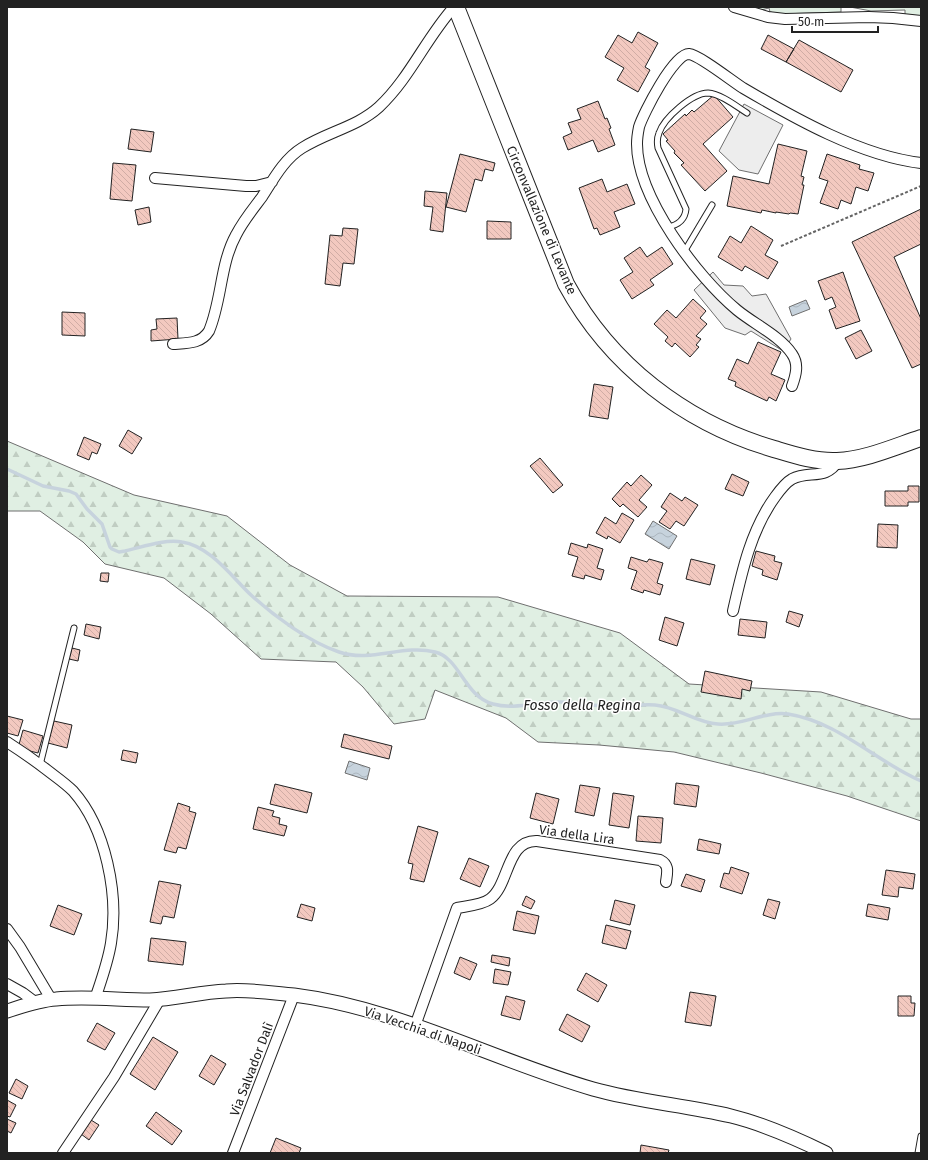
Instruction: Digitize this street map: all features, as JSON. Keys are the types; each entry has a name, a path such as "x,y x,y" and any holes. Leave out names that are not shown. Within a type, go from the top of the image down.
{"main road":[{"name":"Circonvallazione di Levante","path":"455,7 562,274 581,310 604,341 627,365 650,386 705,420 765,447 809,459 838,461 875,454 921,438"}],"street":[{"path":"173,344 199,341 205,337 209,331 234,238 288,159 300,149 359,122 386,100 403,80 437,27 455,7"},
{"path":"734,7 768,17 784,19 869,17 921,21"},
{"path":"792,386 796,373 796,365 790,352 778,339 748,318 726,300 702,274 684,252 668,227 650,193 644,179 637,151 637,135 645,114 657,92 675,63 686,54 697,57 756,96 838,138 878,154 898,160 921,163"},
{"path":"155,178 246,186 256,186 272,182"},
{"path":"734,611 742,572 749,549 762,518 772,500 780,489 790,480 801,476 827,473 833,469 838,461"},
{"path":"7,742 68,787 81,801 95,827 104,852 112,886 113,925 109,953 95,999"},
{"name":"Via della Lira","path":"415,1026 457,908 485,902 492,898 499,888 513,856 523,844 530,841 537,841 660,860 665,863 667,869 666,882"},
{"path":"7,929 20,947 51,999"},
{"path":"7,984 35,1002"},
{"name":"Via Vecchia di Napoli","path":"7,1011 35,1002 51,999 160,999 226,991 294,995 350,1005 415,1026 582,1086 637,1100 699,1110 740,1119 788,1136 826,1153"},
{"name":"Via Salvador Dalì","path":"233,1153 294,995"},
{"path":"63,1153 114,1077 160,999"}],"lane":[{"path":"668,227 679,224 685,216 686,209 658,148 657,137 662,126 686,103 696,96 709,93 719,96 747,113"},
{"path":"684,252 712,205"},
{"path":"40,765 74,628"},
{"path":"918,1153 921,1136"}],"path":[{"path":"781,246 921,186"}],"green space":[{"path":"749,7 841,7 841,12 780,14 770,12 769,8 761,10"},
{"path":"850,7 921,7 921,17 905,15 905,10 871,11"},
{"path":"7,441 134,495 227,516 290,565 347,596 498,597 620,633 689,684 821,692 911,719 921,719 921,821 847,796 674,752 599,745 538,742 506,718 435,690 425,719 394,724 363,687 336,662 261,659 211,614 164,578 105,564 83,542 40,511 7,511"}],"shaded area":[{"path":"744,104 783,125 758,174 739,170 719,151"},
{"path":"713,272 724,285 743,286 752,296 766,294 791,339 783,351 751,331 745,335 725,328 694,290"}],"water":[{"path":"806,300 810,309 792,316 789,307"},
{"path":"653,521 677,536 669,549 645,534"},
{"path":"349,761 370,768 367,780 345,773"}],"building":[{"path":"638,32 658,43 645,67 650,70 638,92 617,80 624,68 605,57 618,35 632,43"},
{"path":"768,35 794,49 786,62 761,49"},
{"path":"799,40 853,70 841,92 786,62"},
{"path":"714,95 733,117 703,144 727,171 705,191 681,165 684,163 674,153 675,151 666,141 668,140 663,134 685,114 686,116 692,110 694,112"},
{"path":"598,101 605,119 607,118 611,128 609,129 615,145 598,152 593,140 568,150 563,137 572,133 568,123 581,119 577,109"},
{"path":"131,129 154,132 151,152 128,149"},
{"path":"778,144 807,151 801,176 804,177 802,185 804,185 798,214 776,213 762,210 761,213 727,206 733,176 769,184"},
{"path":"460,154 495,163 493,171 485,169 482,181 475,179 466,212 446,207"},
{"path":"827,154 860,165 859,169 874,173 868,191 856,187 851,204 841,200 838,209 820,203 828,181 819,178"},
{"path":"113,163 136,165 132,201 110,199"},
{"path":"602,179 607,192 627,184 635,204 614,212 620,227 600,235 597,228 594,229 579,188"},
{"path":"425,191 447,193 443,232 430,230 433,207 424,206"},
{"path":"149,207 151,222 138,225 135,210"},
{"path":"921,209 921,244 894,257 921,319 921,364 912,368 852,242"},
{"path":"487,221 511,222 511,239 487,239"},
{"path":"751,226 773,240 765,255 778,262 768,279 745,266 742,271 718,257 730,236 741,243"},
{"path":"343,228 358,229 354,264 343,263 340,286 325,284 330,235 342,236"},
{"path":"640,247 647,257 662,247 673,264 650,280 654,285 632,299 620,280 633,272 624,258"},
{"path":"843,272 860,321 836,329 829,310 836,307 832,297 825,300 818,281"},
{"path":"693,299 706,311 700,318 707,324 696,336 701,339 696,345 699,347 690,357 675,343 672,347 665,341 668,337 654,324 667,310 676,318"},
{"path":"62,312 85,313 85,336 62,335"},
{"path":"177,318 178,339 151,341 151,330 157,329 156,319"},
{"path":"861,330 872,351 856,359 845,338"},
{"path":"758,342 781,352 771,374 785,380 776,401 769,397 767,401 735,386 736,382 728,379 737,359 748,364"},
{"path":"594,384 613,387 608,419 589,416"},
{"path":"128,430 142,438 132,454 119,446"},
{"path":"84,437 101,444 97,454 92,452 89,460 77,455"},
{"path":"540,458 563,485 553,493 530,466"},
{"path":"732,474 749,482 743,496 725,489"},
{"path":"641,475 652,485 639,500 647,507 638,517 623,504 620,507 612,499 627,482 631,486"},
{"path":"908,486 919,486 919,502 908,502 908,506 885,506 885,491 908,491"},
{"path":"670,493 682,501 685,497 698,505 684,526 676,521 670,529 659,522 667,511 661,507"},
{"path":"622,513 634,520 620,543 608,536 607,539 596,533 605,517 616,524"},
{"path":"878,524 898,525 897,548 877,547"},
{"path":"571,543 587,548 588,544 603,549 597,568 604,570 601,580 585,575 584,579 572,576 578,557 568,554"},
{"path":"756,551 775,556 774,561 782,563 777,580 762,575 763,570 752,566"},
{"path":"631,557 647,562 649,559 663,563 657,583 663,585 660,595 644,590 643,593 631,589 637,571 628,568"},
{"path":"691,559 715,565 710,585 686,579"},
{"path":"101,573 109,573 108,582 100,581"},
{"path":"789,611 803,615 799,627 786,622"},
{"path":"665,617 684,623 677,646 659,640"},
{"path":"740,619 767,622 765,638 738,635"},
{"path":"86,624 101,627 99,639 84,635"},
{"path":"72,648 80,650 78,661 69,659"},
{"path":"705,671 752,681 750,691 742,689 741,699 701,692"},
{"path":"7,716 23,720 18,736 7,733"},
{"path":"54,721 72,725 67,748 48,743"},
{"path":"23,730 43,736 38,753 18,748"},
{"path":"344,734 392,746 389,759 341,747"},
{"path":"123,750 138,753 136,763 121,760"},
{"path":"676,783 699,786 696,807 674,804"},
{"path":"275,784 312,793 307,813 270,804"},
{"path":"580,785 600,788 594,816 575,812"},
{"path":"536,793 559,799 553,824 530,818"},
{"path":"613,793 634,796 629,828 609,825"},
{"path":"178,803 190,807 189,811 196,813 186,849 178,847 176,853 164,850"},
{"path":"258,807 274,811 272,816 280,818 279,824 287,826 284,836 253,829"},
{"path":"638,816 663,818 661,843 636,841"},
{"path":"418,826 438,832 424,882 410,879 413,864 408,863"},
{"path":"699,839 721,844 719,854 697,850"},
{"path":"469,858 489,866 480,887 460,879"},
{"path":"731,867 749,873 742,894 720,887 724,873 729,874"},
{"path":"886,870 915,874 913,889 899,887 898,897 882,895"},
{"path":"686,874 705,880 701,892 681,886"},
{"path":"159,881 181,885 174,918 163,916 161,924 150,922"},
{"path":"526,896 535,901 531,909 522,905"},
{"path":"768,899 780,902 775,919 763,915"},
{"path":"615,900 635,905 630,925 610,920"},
{"path":"301,904 315,908 312,921 297,917"},
{"path":"868,904 890,908 888,920 866,916"},
{"path":"58,905 82,914 74,935 50,926"},
{"path":"517,911 539,916 535,934 513,930"},
{"path":"606,925 631,931 626,949 602,943"},
{"path":"151,938 186,942 183,965 148,961"},
{"path":"492,955 510,958 509,966 491,962"},
{"path":"460,957 477,964 470,980 454,973"},
{"path":"495,969 511,972 508,985 493,983"},
{"path":"586,973 607,985 598,1002 577,990"},
{"path":"690,992 716,996 711,1026 685,1022"},
{"path":"506,996 525,1001 520,1020 501,1015"},
{"path":"898,996 911,996 911,1003 915,1003 914,1016 898,1016"},
{"path":"567,1014 590,1026 582,1042 559,1030"},
{"path":"97,1023 115,1033 105,1050 87,1041"},
{"path":"153,1037 178,1052 155,1090 130,1074"},
{"path":"211,1055 226,1064 214,1085 199,1076"},
{"path":"16,1079 28,1086 22,1099 9,1093"},
{"path":"7,1100 16,1105 10,1117 7,1116"},
{"path":"156,1112 182,1131 172,1145 146,1126"},
{"path":"7,1119 16,1123 11,1133 7,1131"},
{"path":"91,1120 99,1125 89,1140 81,1134"},
{"path":"276,1138 301,1148 299,1153 270,1153"},
{"path":"641,1145 669,1150 668,1153 640,1153"}],"waterway":[{"name":"Fosso della Regina","path":"7,469 43,486 69,491 76,494 87,509 102,524 110,547 119,552 175,541 202,549 220,563 251,595 281,620 316,642 339,652 363,656 411,650 435,652 451,662 468,686 483,700 501,706 517,706 550,702 601,706 655,705 663,706 702,721 718,724 736,723 770,715 788,714 806,718 840,733 904,773 921,781"}]}
